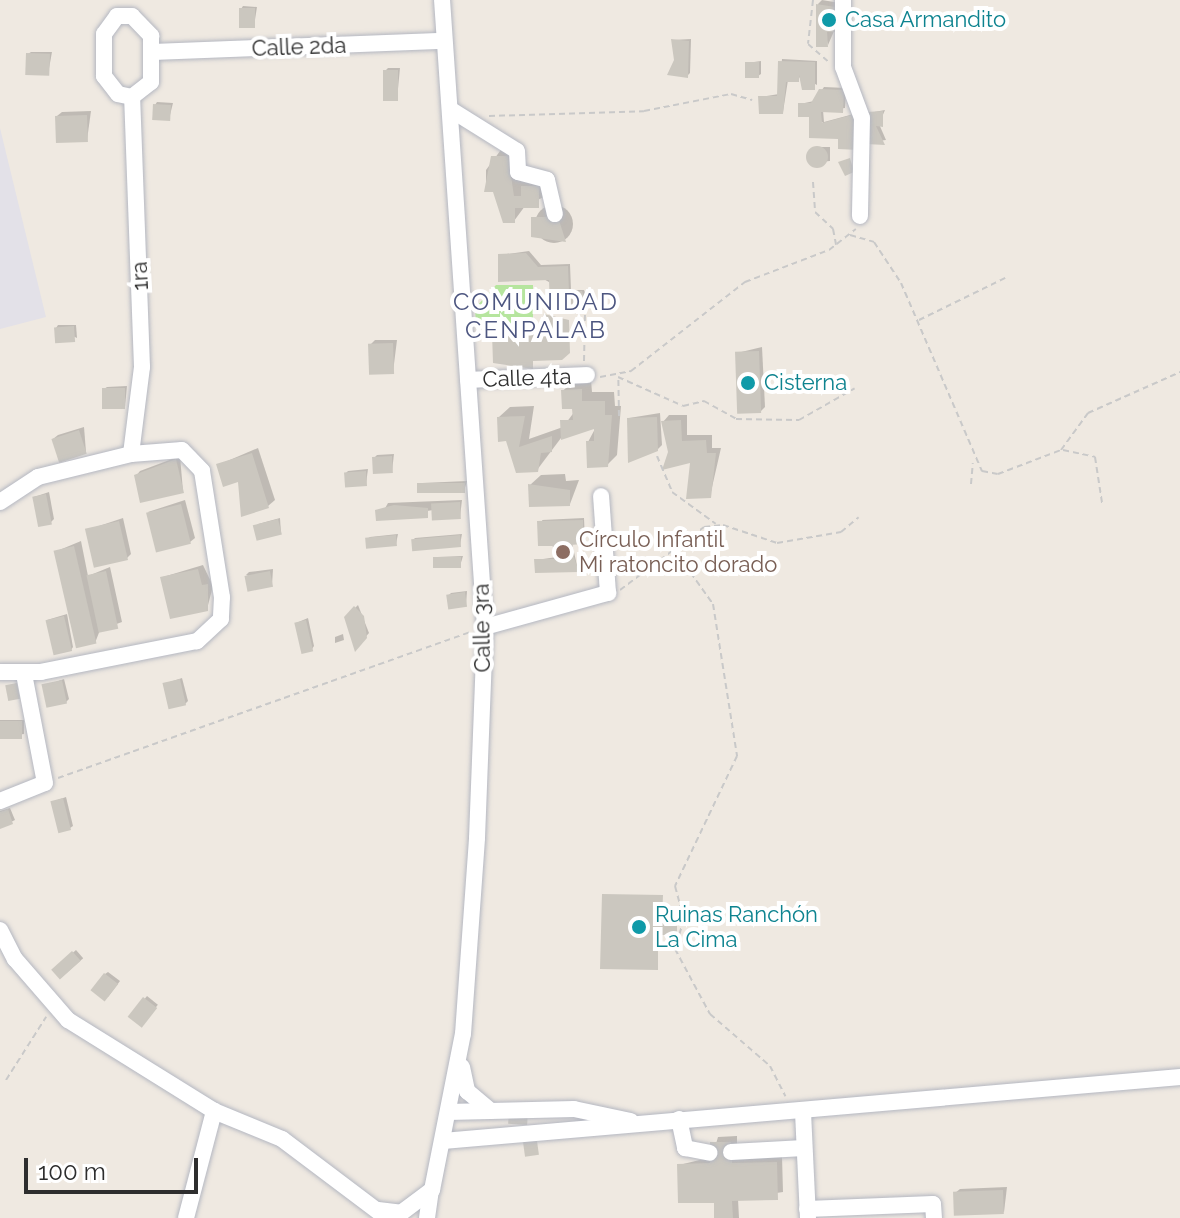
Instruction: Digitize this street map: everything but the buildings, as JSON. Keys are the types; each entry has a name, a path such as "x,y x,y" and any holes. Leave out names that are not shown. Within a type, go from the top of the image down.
{"street":[{"name":"Calle 3ra","path":"427,1218 463,1034 485,627 468,380 460,114 443,41 442,0"},
{"path":"843,0 843,67 862,118 860,216"},
{"path":"125,8 146,25 154,52 151,82 132,97 118,94 104,76 104,34 110,22 125,8"},
{"name":"Calle 2da","path":"154,52 443,41"},
{"name":"1ra","path":"131,454 142,367 132,97"},
{"path":"460,114 517,151 518,172 547,180 555,214"},
{"name":"Calle 4ta","path":"468,380 581,376"},
{"path":"0,502 38,477 168,448 198,463 222,578 221,619 197,641 24,674 0,672"},
{"path":"485,627 608,593 601,496"},
{"path":"0,801 45,783 24,674"},
{"path":"0,930 55,1006 92,1037 214,1111 282,1139 382,1214 401,1213 432,1190"},
{"path":"463,1034 463,1084 491,1111"},
{"path":"443,1141 631,1121 795,1112 1180,1077"},
{"path":"556,1108 557,1130"},
{"path":"448,1112 556,1108 631,1121"},
{"path":"186,1218 214,1111"},
{"path":"795,1112 804,1148 808,1214 857,1213 933,1204 934,1218"},
{"path":"679,1119 685,1148 710,1153"},
{"path":"731,1152 804,1148"}],"path":[{"path":"813,0 808,44 821,59 843,67"},
{"path":"460,114 644,111 731,94 752,100"},
{"path":"813,182 815,212 833,229 836,246"},
{"path":"618,377 745,282 836,246 850,235 860,216"},
{"path":"850,235 874,242 918,320 973,462 971,484"},
{"path":"918,320 1005,278"},
{"path":"585,315 586,357 581,376 618,377 683,406 704,401 736,419 799,420 855,388"},
{"path":"1061,450 1088,413 1180,372"},
{"path":"618,377 619,416"},
{"path":"973,462 998,474 1061,450 1095,457 1102,503"},
{"path":"657,456 672,492 717,524 777,543 841,532 859,517"},
{"path":"608,593 638,583 673,548 717,524"},
{"path":"673,548 713,604 737,756 675,886 684,919 675,949 710,1014 779,1077 795,1112"},
{"path":"45,783 485,627"},
{"path":"6,1080 55,1006"}],"shaded area":[{"path":"0,128 46,317 0,329"}],"green space":[{"path":"496,285 533,285 533,328 476,326 475,308"}],"place":[{"name":"Casa Armandito","path":"829,20"},
{"name":"Cisterna","path":"748,383"},
{"name":"Círculo Infantil Mi ratoncito dorado","path":"563,552"},
{"name":"Ruinas Ranchón La Cima","path":"639,927"}],"district":[{"name":"COMUNIDAD CENPALAB","path":"536,316"}]}
